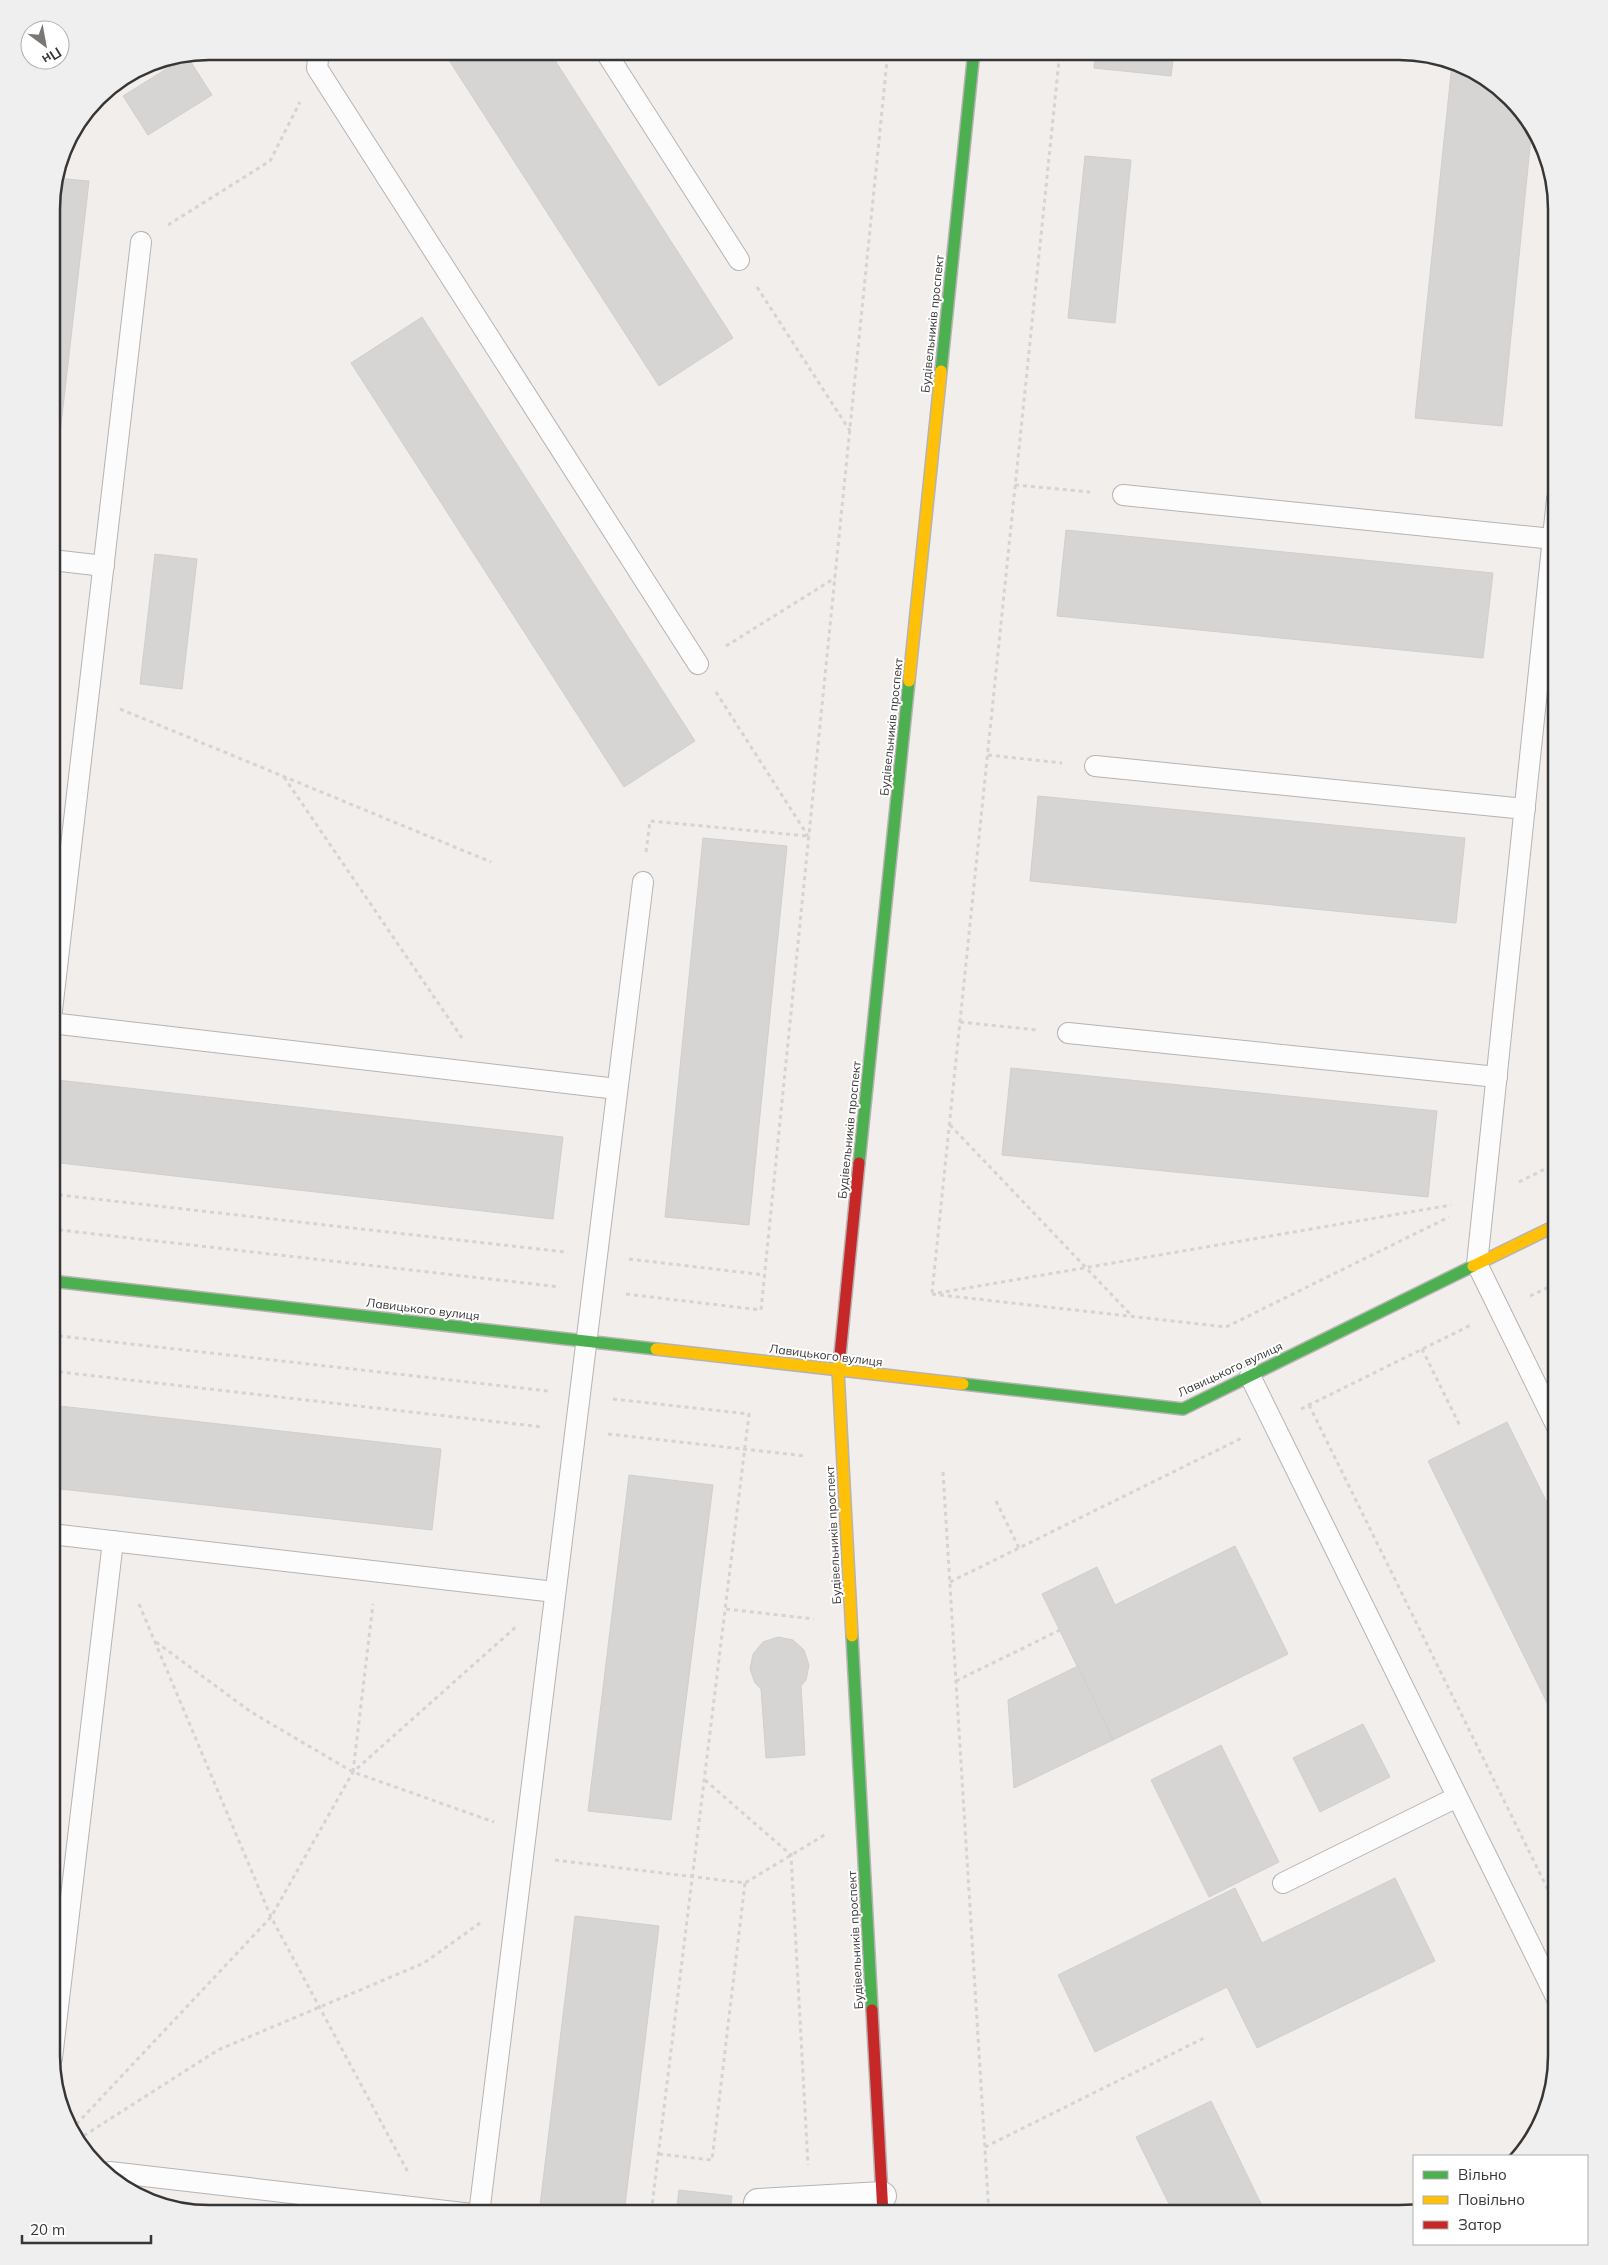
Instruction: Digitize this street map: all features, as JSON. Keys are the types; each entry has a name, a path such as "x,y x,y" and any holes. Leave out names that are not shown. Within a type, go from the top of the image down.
{"main road":[{"name":"Будівельників проспект","path":"883,2205 838,1370 973,60"},
{"name":"Лавицького вулиця","path":"60,1282 1183,1409 1548,1229"}],"street":[{"path":"758,2205 758,2203 810,2200 883,2205"}],"lane":[{"path":"318,60 698,664"},
{"path":"611,60 739,260"},
{"path":"60,944 142,242"},
{"path":"1123,495 1548,538"},
{"path":"60,561 104,566"},
{"path":"1548,586 1477,1264 1548,1409"},
{"path":"1095,766 1525,809"},
{"path":"479,2205 643,882"},
{"path":"60,1022 617,1088"},
{"path":"1068,1033 1497,1077"},
{"path":"1250,1376 1548,1981"},
{"path":"60,1535 555,1592"},
{"path":"60,1990 113,1541"},
{"path":"1283,1883 1457,1797"},
{"path":"117,2173 401,2205"}],"path":[{"path":"142,242 270,161 318,60"},
{"path":"60,1230 761,1310 887,60"},
{"path":"932,1294 1059,60"},
{"path":"739,260 850,431"},
{"path":"1015,484 1123,495"},
{"path":"808,836 698,664 835,578"},
{"path":"89,696 492,862"},
{"path":"988,755 1095,766"},
{"path":"283,776 486,1073"},
{"path":"650,821 808,836"},
{"path":"960,1022 1068,1033"},
{"path":"950,1125 1132,1316"},
{"path":"932,1294 1226,1327 1548,1168"},
{"path":"60,1195 765,1275"},
{"path":"932,1294 1484,1199"},
{"path":"60,1336 749,1414 653,2205"},
{"path":"1422,1350 1461,1428"},
{"path":"60,1372 806,1456"},
{"path":"1309,1405 1548,1890"},
{"path":"943,1472 988,2205"},
{"path":"996,1502 1019,1548"},
{"path":"353,1772 377,1571"},
{"path":"77,2124 271,1918 353,1772 555,1592"},
{"path":"136,1596 271,1918 425,2205"},
{"path":"726,1609 815,1619"},
{"path":"956,1681 1060,1630"},
{"path":"155,1641 251,1712 353,1772 526,1833"},
{"path":"705,1780 791,1855 810,2200"},
{"path":"523,1856 745,1883 826,1835"},
{"path":"659,2154 712,2160 745,1883"},
{"path":"83,2136 218,2050 424,1963 518,1897"},
{"path":"985,2148 1204,2038"}],"building":[{"path":"449,60 555,60 733,338 659,386"},
{"path":"1094,60 1173,60 1171,76 1094,68"},
{"path":"190,61 212,95 148,135 123,96 173,65"},
{"path":"1451,70 1465,75 1490,91 1517,118 1531,139 1502,426 1415,418"},
{"path":"1085,156 1131,160 1115,323 1068,318"},
{"path":"63,179 89,181 60,433 60,199"},
{"path":"422,317 695,741 624,787 351,363"},
{"path":"1066,530 1493,573 1483,658 1057,616"},
{"path":"155,554 197,559 182,689 140,684"},
{"path":"1038,796 1465,838 1456,923 1030,881"},
{"path":"703,838 787,846 749,1225 665,1217"},
{"path":"1011,1068 1437,1111 1428,1197 1002,1155"},
{"path":"60,1080 563,1137 553,1219 60,1163"},
{"path":"60,1406 441,1449 432,1530 60,1489"},
{"path":"1507,1422 1548,1505 1548,1705 1428,1461"},
{"path":"629,1475 713,1485 671,1820 588,1811"},
{"path":"1235,1546 1288,1654 1113,1740 1042,1594 1097,1567 1115,1605"},
{"path":"778,1637 793,1640 804,1650 809,1665 806,1680 801,1686 805,1755 766,1758 761,1689 755,1683 750,1669 753,1654 763,1642"},
{"path":"1078,1666 1113,1740 1014,1788 1008,1700"},
{"path":"1363,1724 1390,1777 1320,1812 1293,1758"},
{"path":"1221,1745 1279,1862 1209,1897 1151,1780"},
{"path":"1395,1878 1435,1961 1257,2048 1227,1987 1095,2052 1058,1975 1235,1888 1262,1943"},
{"path":"575,1916 659,1926 625,2205 540,2205"},
{"path":"1211,2101 1262,2205 1170,2205 1136,2137"},
{"path":"679,2190 732,2196 731,2205 677,2205"}],"traffic: fast":[{"path":"941,371 973,60"},
{"path":"859,1163 909,681"},
{"path":"963,1384 1183,1409 1473,1266"},
{"path":"60,1282 656,1349"},
{"path":"852,1636 872,2010"}],"traffic: slow":[{"path":"909,681 941,371"},
{"path":"1473,1266 1548,1229"},
{"path":"656,1349 963,1384"},
{"path":"840,1355 838,1370 852,1636"}],"traffic: jam":[{"path":"840,1355 859,1163"},
{"path":"872,2010 883,2205"}]}
